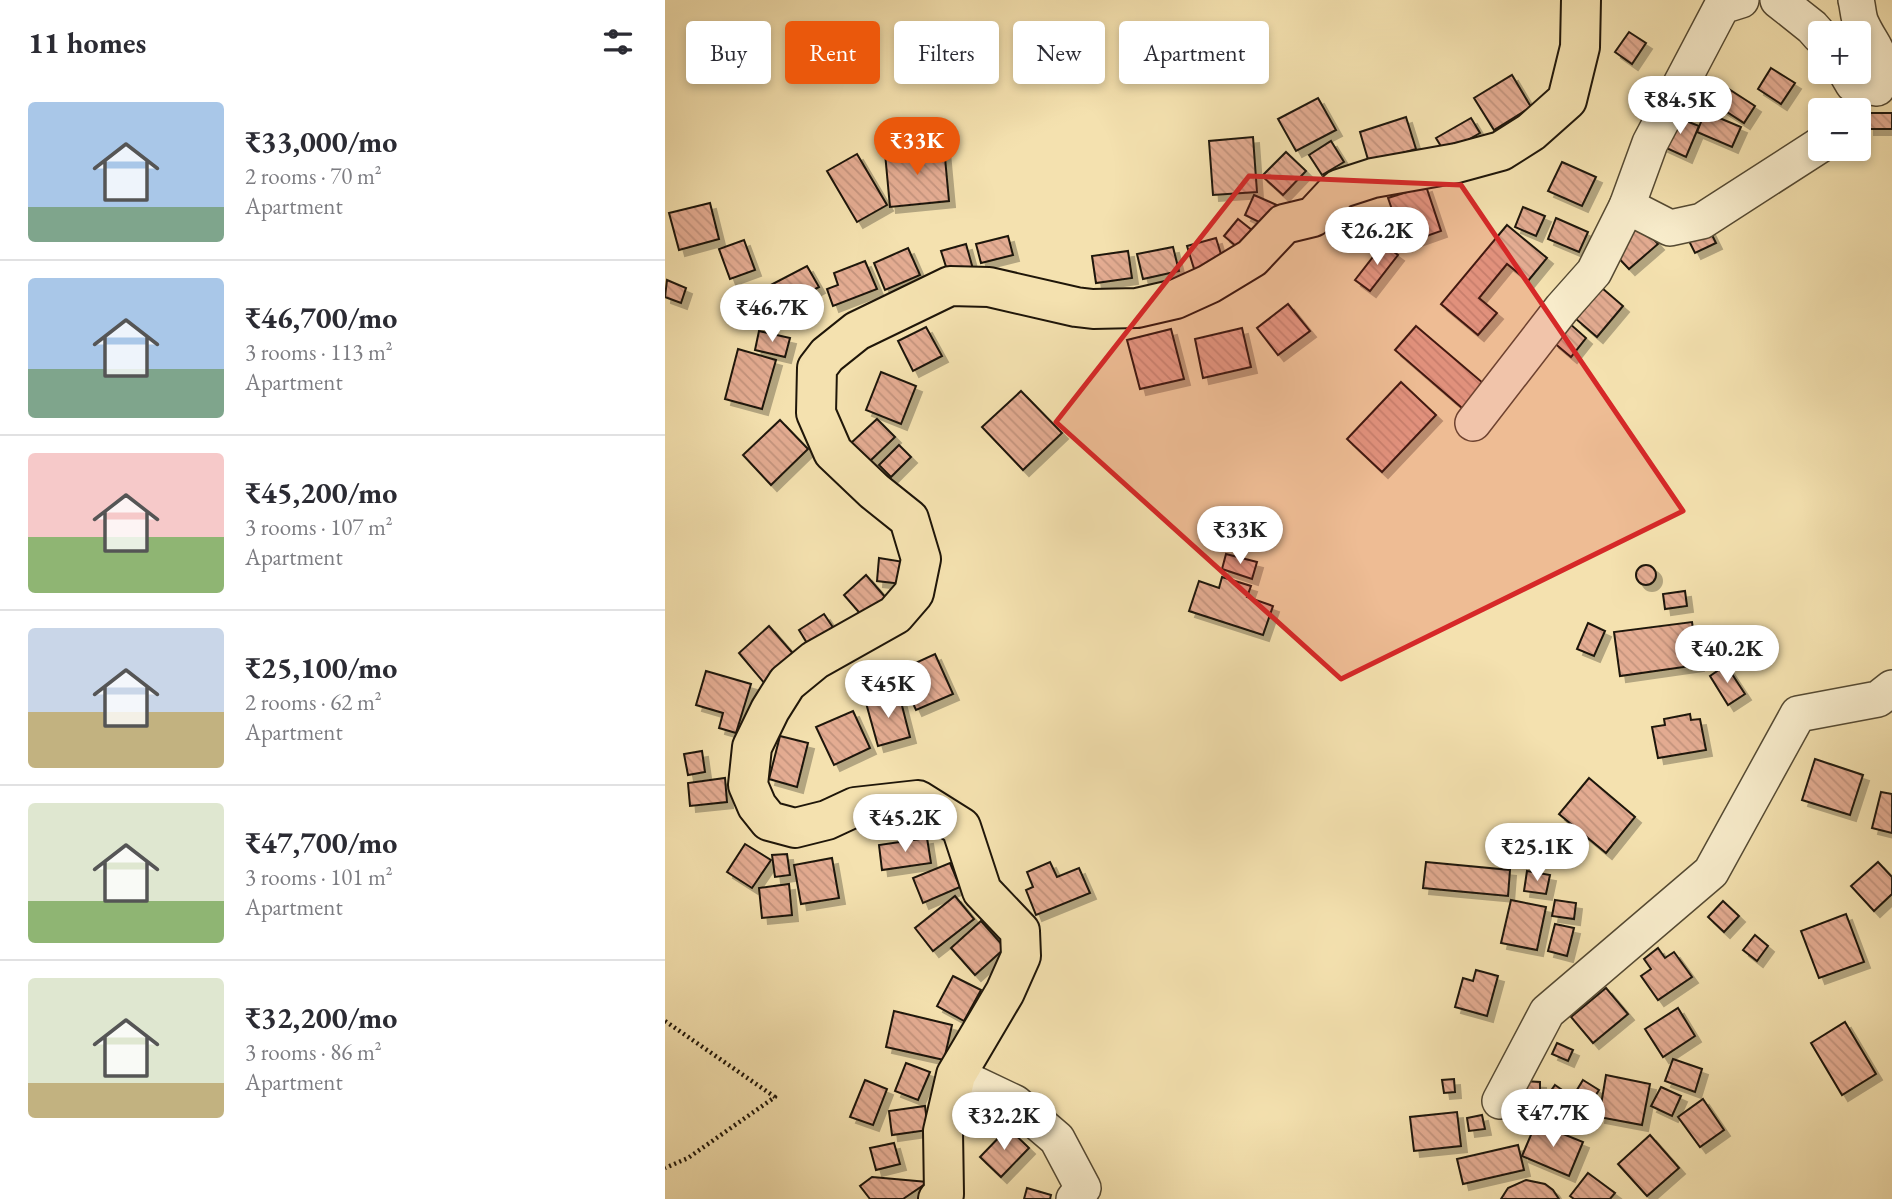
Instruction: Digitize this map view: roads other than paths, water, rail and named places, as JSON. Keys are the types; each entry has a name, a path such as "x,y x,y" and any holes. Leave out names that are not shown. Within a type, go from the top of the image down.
{"main road":[{"path":"938,1199 944,1194 943,1131 957,1075 1005,992 1021,956 1020,931 982,891 961,827 918,800 855,807 827,820 795,828 769,821 757,806 748,785 752,747 787,682 815,660 895,615 913,593 921,559 909,519 874,491 833,452 816,413 817,368 827,355 856,331 950,286 989,287 1093,309 1137,308 1176,299 1209,284 1252,258 1284,224 1313,217 1339,189 1373,178 1457,163 1501,151 1531,132 1567,100 1580,47 1581,0"}],"street":[{"path":"1473,423 1562,308 1594,272 1627,206 1650,143 1723,6 1741,0"},
{"path":"1778,0 1808,23"},
{"path":"1856,0 1860,21"},
{"path":"1853,84 1877,88 1882,72 1871,39"},
{"path":"1627,206 1670,228 1702,221 1808,153"},
{"path":"1500,1101 1547,1012 1711,872 1798,713 1878,699 1892,688"},
{"path":"957,1075 1015,1103 1057,1139 1083,1188 1074,1199"}]}
